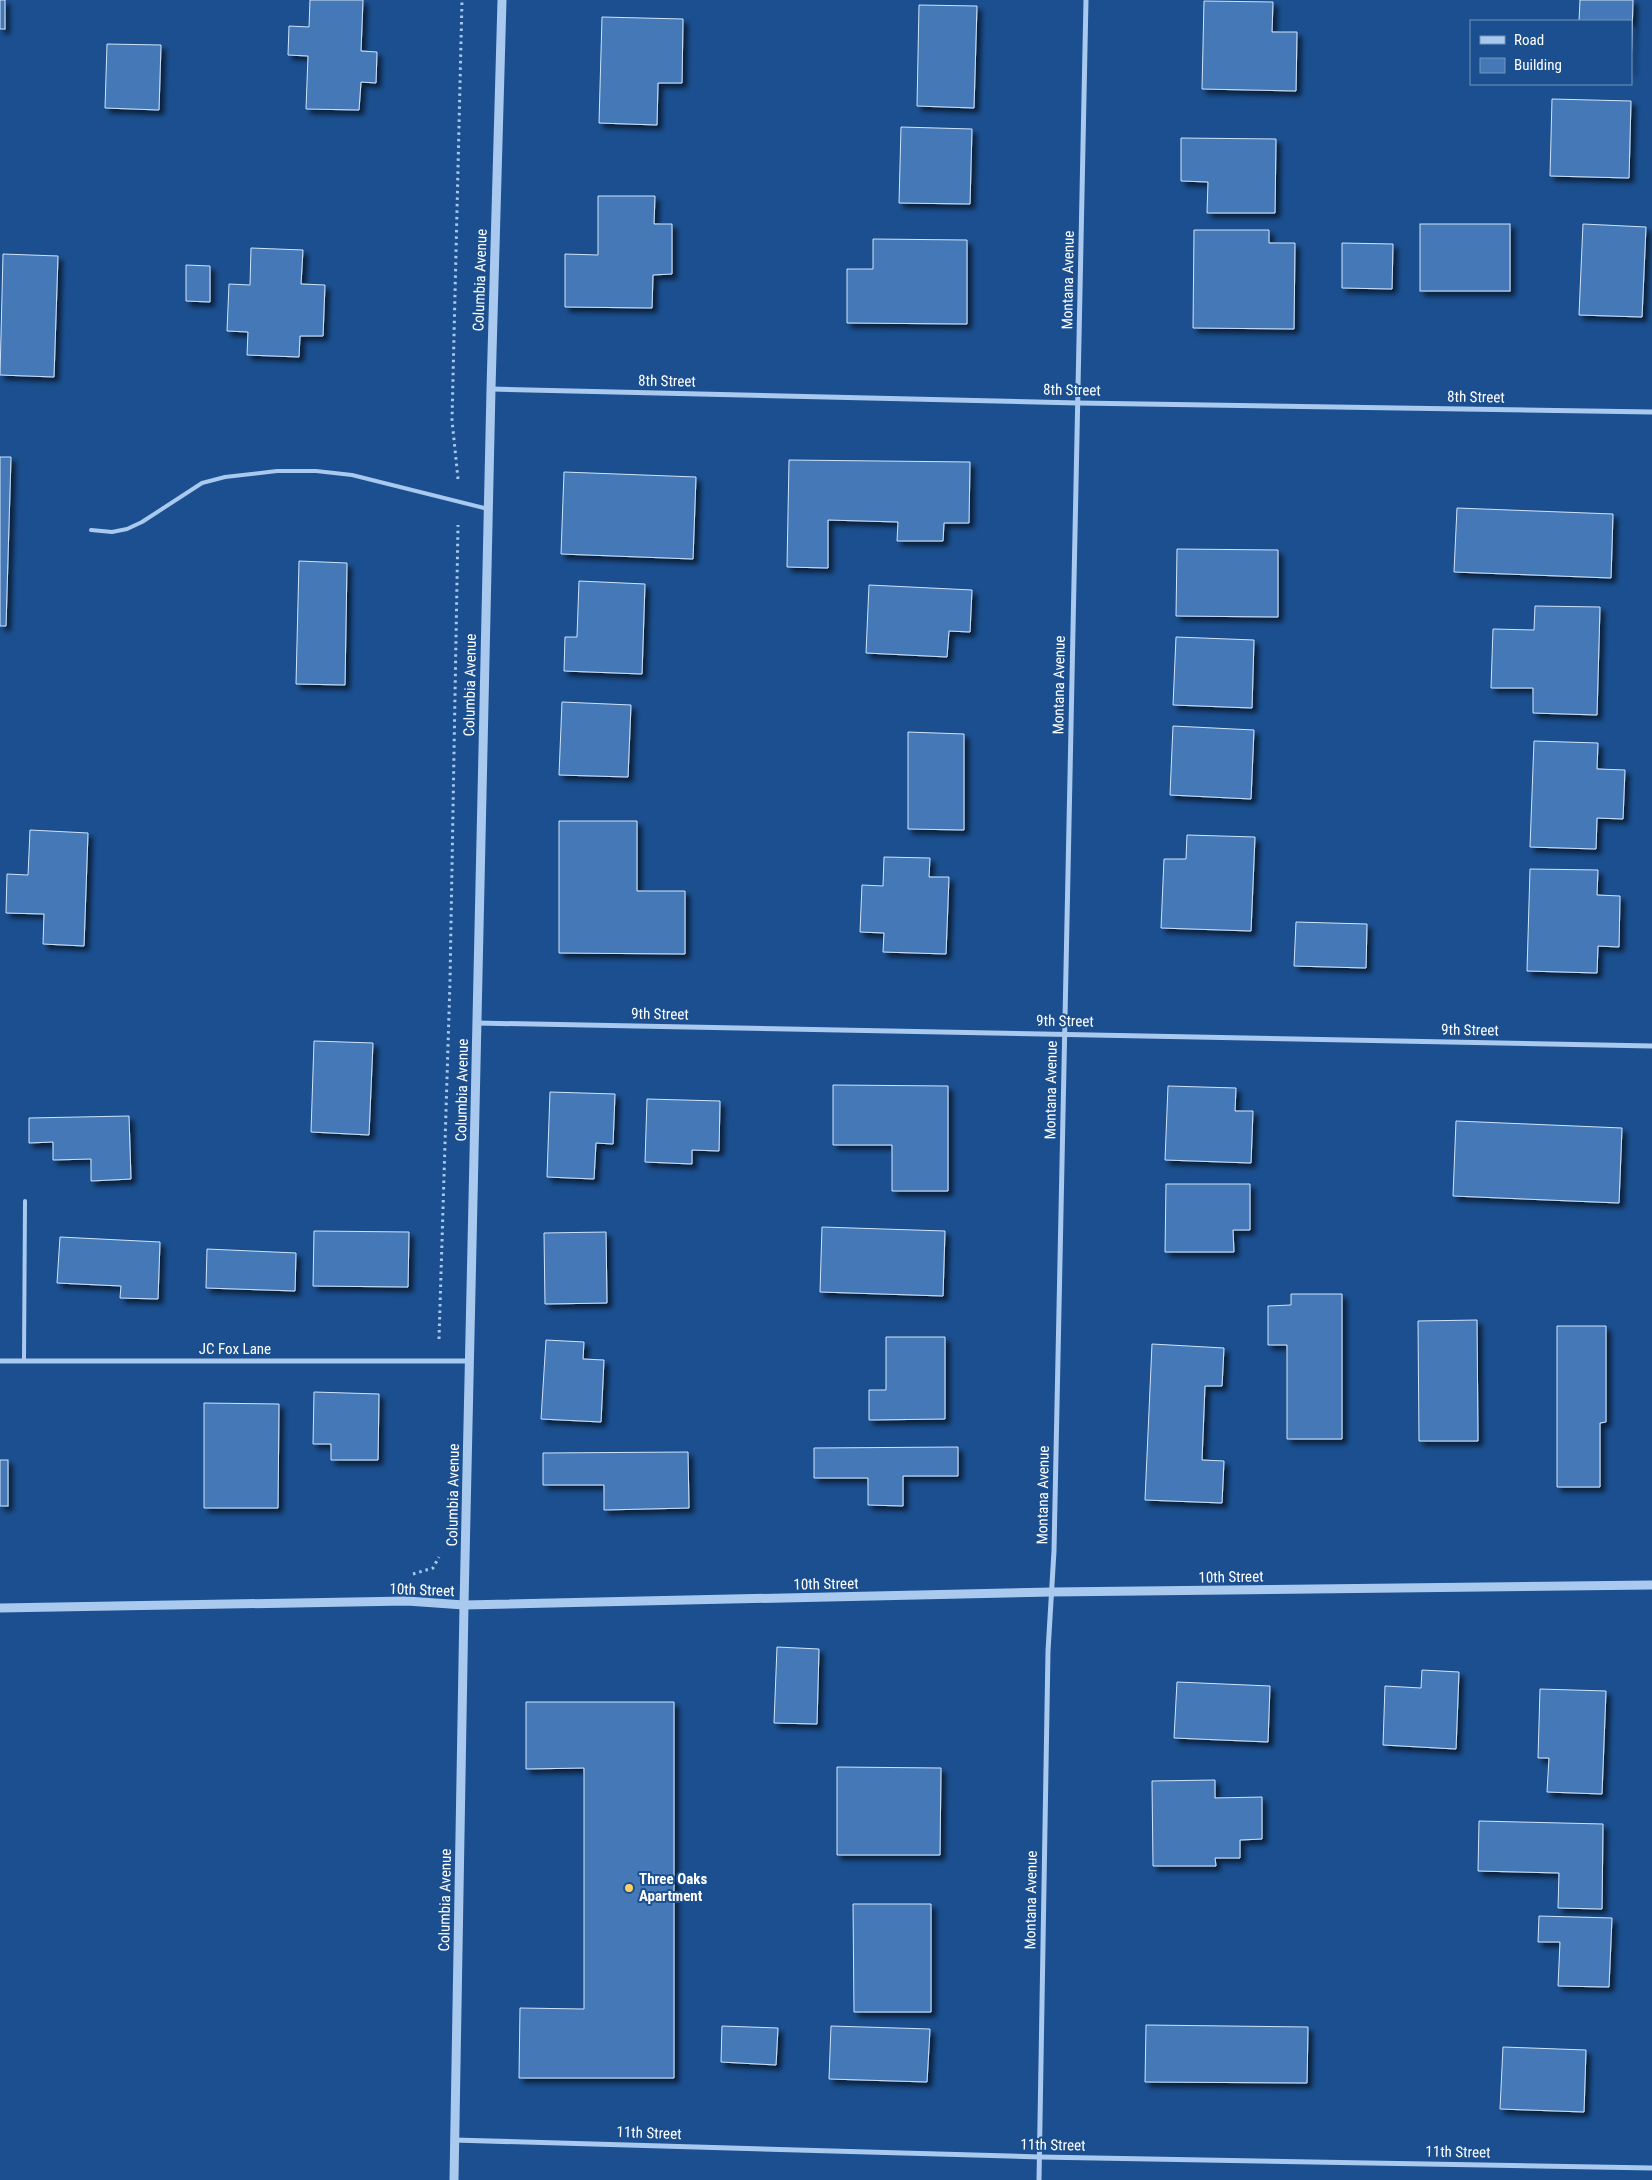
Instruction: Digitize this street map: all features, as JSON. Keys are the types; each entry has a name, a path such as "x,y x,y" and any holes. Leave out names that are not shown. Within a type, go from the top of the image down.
{"street":[{"name":"Columbia Avenue","path":"454,2180 464,1605 488,508 502,0"},
{"name":"Montana Avenue","path":"1039,2180 1048,1652 1052,1592 1086,0"},
{"name":"8th Street","path":"491,389 1078,403 1652,412"},
{"name":"9th Street","path":"477,1023 1652,1046"},
{"name":"JC Fox Lane","path":"0,1361 470,1361"},
{"name":"10th Street","path":"0,1608 407,1602 464,1605 1052,1592 1652,1585"},
{"name":"11th Street","path":"454,2140 1040,2157 1652,2168"}],"lane":[{"path":"91,530 112,532 127,529 142,522 202,483 225,477 277,471 316,471 352,475 488,508"},
{"path":"24,1361 25,1201"}],"path":[{"path":"441,1362 439,1340 450,981 458,502 452,420 462,0"},
{"path":"408,1574 433,1568 439,1557 439,1547"}],"building":[{"path":"0,0 5,0 5,29 0,29"},
{"path":"310,0 363,0 361,51 377,52 376,83 361,82 359,110 306,109 308,56 288,55 289,26 309,27"},
{"path":"1580,0 1633,0 1632,36 1632,20 1579,20"},
{"path":"1204,1 1273,2 1272,32 1297,32 1296,91 1202,89"},
{"path":"919,5 977,6 974,108 917,106"},
{"path":"602,17 683,19 682,83 658,83 657,125 599,123"},
{"path":"107,44 161,45 159,110 105,108"},
{"path":"1552,99 1631,101 1629,178 1550,176"},
{"path":"901,127 972,129 970,204 899,203"},
{"path":"1181,138 1276,139 1275,213 1207,213 1208,182 1181,181"},
{"path":"598,196 655,196 654,224 672,224 672,274 653,275 652,308 565,307 565,254 598,255"},
{"path":"1420,224 1510,224 1510,291 1420,291"},
{"path":"1583,224 1646,227 1642,317 1579,315"},
{"path":"1194,230 1269,230 1269,243 1295,243 1294,329 1193,328"},
{"path":"873,239 967,240 967,324 847,323 847,269 873,269"},
{"path":"1342,243 1393,244 1392,289 1342,288"},
{"path":"251,248 303,250 301,284 325,285 323,336 300,336 299,357 247,355 248,332 227,331 229,284 250,285"},
{"path":"3,254 58,256 54,377 0,375"},
{"path":"186,265 210,266 210,302 186,301"},
{"path":"0,457 11,457 6,626 0,626"},
{"path":"789,460 970,462 969,523 944,523 943,541 897,541 898,522 828,520 828,568 787,567"},
{"path":"564,472 696,477 693,559 561,554"},
{"path":"1457,508 1613,514 1611,578 1454,572"},
{"path":"1177,549 1278,550 1278,617 1176,616"},
{"path":"299,561 347,563 345,685 296,684"},
{"path":"579,581 645,584 642,674 564,671 565,637 577,637"},
{"path":"869,585 972,590 970,632 949,631 947,657 866,653"},
{"path":"1535,606 1600,607 1597,715 1533,713 1533,688 1491,688 1493,629 1534,630"},
{"path":"1176,637 1254,640 1252,708 1173,705"},
{"path":"562,702 631,705 628,777 559,775"},
{"path":"1173,726 1254,730 1251,799 1170,795"},
{"path":"908,732 964,734 964,830 908,829"},
{"path":"1534,741 1598,743 1597,769 1625,770 1623,819 1597,818 1596,849 1530,847"},
{"path":"559,821 637,821 637,891 685,891 685,954 559,953"},
{"path":"30,830 88,833 84,946 43,944 44,914 6,913 7,874 28,875"},
{"path":"1187,835 1255,837 1251,931 1161,928 1164,859 1186,859"},
{"path":"884,857 930,858 929,877 949,877 946,954 883,952 884,933 860,932 862,885 883,886"},
{"path":"1530,869 1598,870 1597,895 1620,896 1619,947 1598,946 1597,973 1527,971"},
{"path":"1296,922 1367,924 1366,968 1294,966"},
{"path":"314,1041 373,1043 369,1135 311,1132"},
{"path":"833,1085 948,1086 948,1191 892,1191 892,1145 833,1145"},
{"path":"1168,1086 1236,1088 1235,1111 1253,1111 1251,1163 1165,1160"},
{"path":"550,1092 615,1094 613,1144 596,1143 594,1179 547,1177"},
{"path":"647,1099 720,1101 719,1151 692,1150 692,1164 645,1162"},
{"path":"129,1116 131,1179 91,1181 91,1159 53,1160 53,1142 29,1143 29,1118"},
{"path":"1456,1121 1622,1128 1619,1203 1453,1196"},
{"path":"1166,1184 1250,1184 1250,1230 1233,1230 1234,1252 1165,1252"},
{"path":"822,1227 945,1231 943,1296 820,1292"},
{"path":"314,1231 409,1232 408,1287 313,1286"},
{"path":"606,1232 607,1303 545,1304 544,1233"},
{"path":"60,1237 160,1242 158,1299 120,1298 121,1286 57,1283"},
{"path":"207,1249 296,1253 295,1291 206,1288"},
{"path":"1291,1294 1342,1294 1342,1439 1287,1439 1287,1345 1268,1345 1268,1306 1291,1305"},
{"path":"1477,1320 1478,1441 1419,1441 1418,1321"},
{"path":"1557,1326 1606,1326 1606,1422 1600,1423 1600,1487 1557,1487"},
{"path":"886,1337 945,1337 945,1419 869,1420 869,1390 886,1390"},
{"path":"546,1340 584,1342 583,1359 604,1360 601,1422 541,1419"},
{"path":"1152,1344 1224,1348 1222,1386 1205,1386 1202,1460 1224,1461 1222,1503 1145,1500"},
{"path":"314,1392 379,1394 378,1460 331,1460 331,1444 313,1444"},
{"path":"204,1403 279,1404 278,1508 204,1508"},
{"path":"958,1447 958,1476 903,1476 903,1506 868,1505 868,1478 814,1478 814,1448"},
{"path":"688,1452 689,1508 604,1510 604,1485 543,1485 543,1453"},
{"path":"0,1460 8,1460 8,1506 0,1506"},
{"path":"777,1647 819,1649 817,1724 774,1723"},
{"path":"1422,1670 1459,1672 1456,1749 1383,1745 1385,1686 1421,1688"},
{"path":"1177,1682 1270,1686 1268,1742 1174,1738"},
{"path":"1540,1689 1606,1691 1602,1794 1547,1792 1549,1758 1538,1758"},
{"name":"Three Oaks Apartment","path":"526,1702 674,1702 674,2078 519,2078 520,2008 584,2009 584,1768 526,1769"},
{"path":"837,1767 941,1768 940,1855 837,1855"},
{"path":"1215,1780 1215,1798 1262,1797 1262,1839 1240,1840 1240,1858 1215,1858 1216,1866 1153,1866 1152,1781"},
{"path":"1479,1821 1603,1824 1602,1909 1558,1908 1559,1873 1478,1871"},
{"path":"853,1904 931,1904 931,2012 854,2012"},
{"path":"1539,1916 1612,1918 1609,1987 1558,1986 1560,1942 1538,1942"},
{"path":"1146,2025 1308,2027 1307,2083 1145,2082"},
{"path":"722,2026 778,2028 776,2065 721,2062"},
{"path":"831,2026 930,2029 927,2082 829,2079"},
{"path":"1503,2047 1586,2050 1584,2112 1500,2109"}],"place":[{"name":"Three Oaks Apartment","path":"629,1888"}]}
